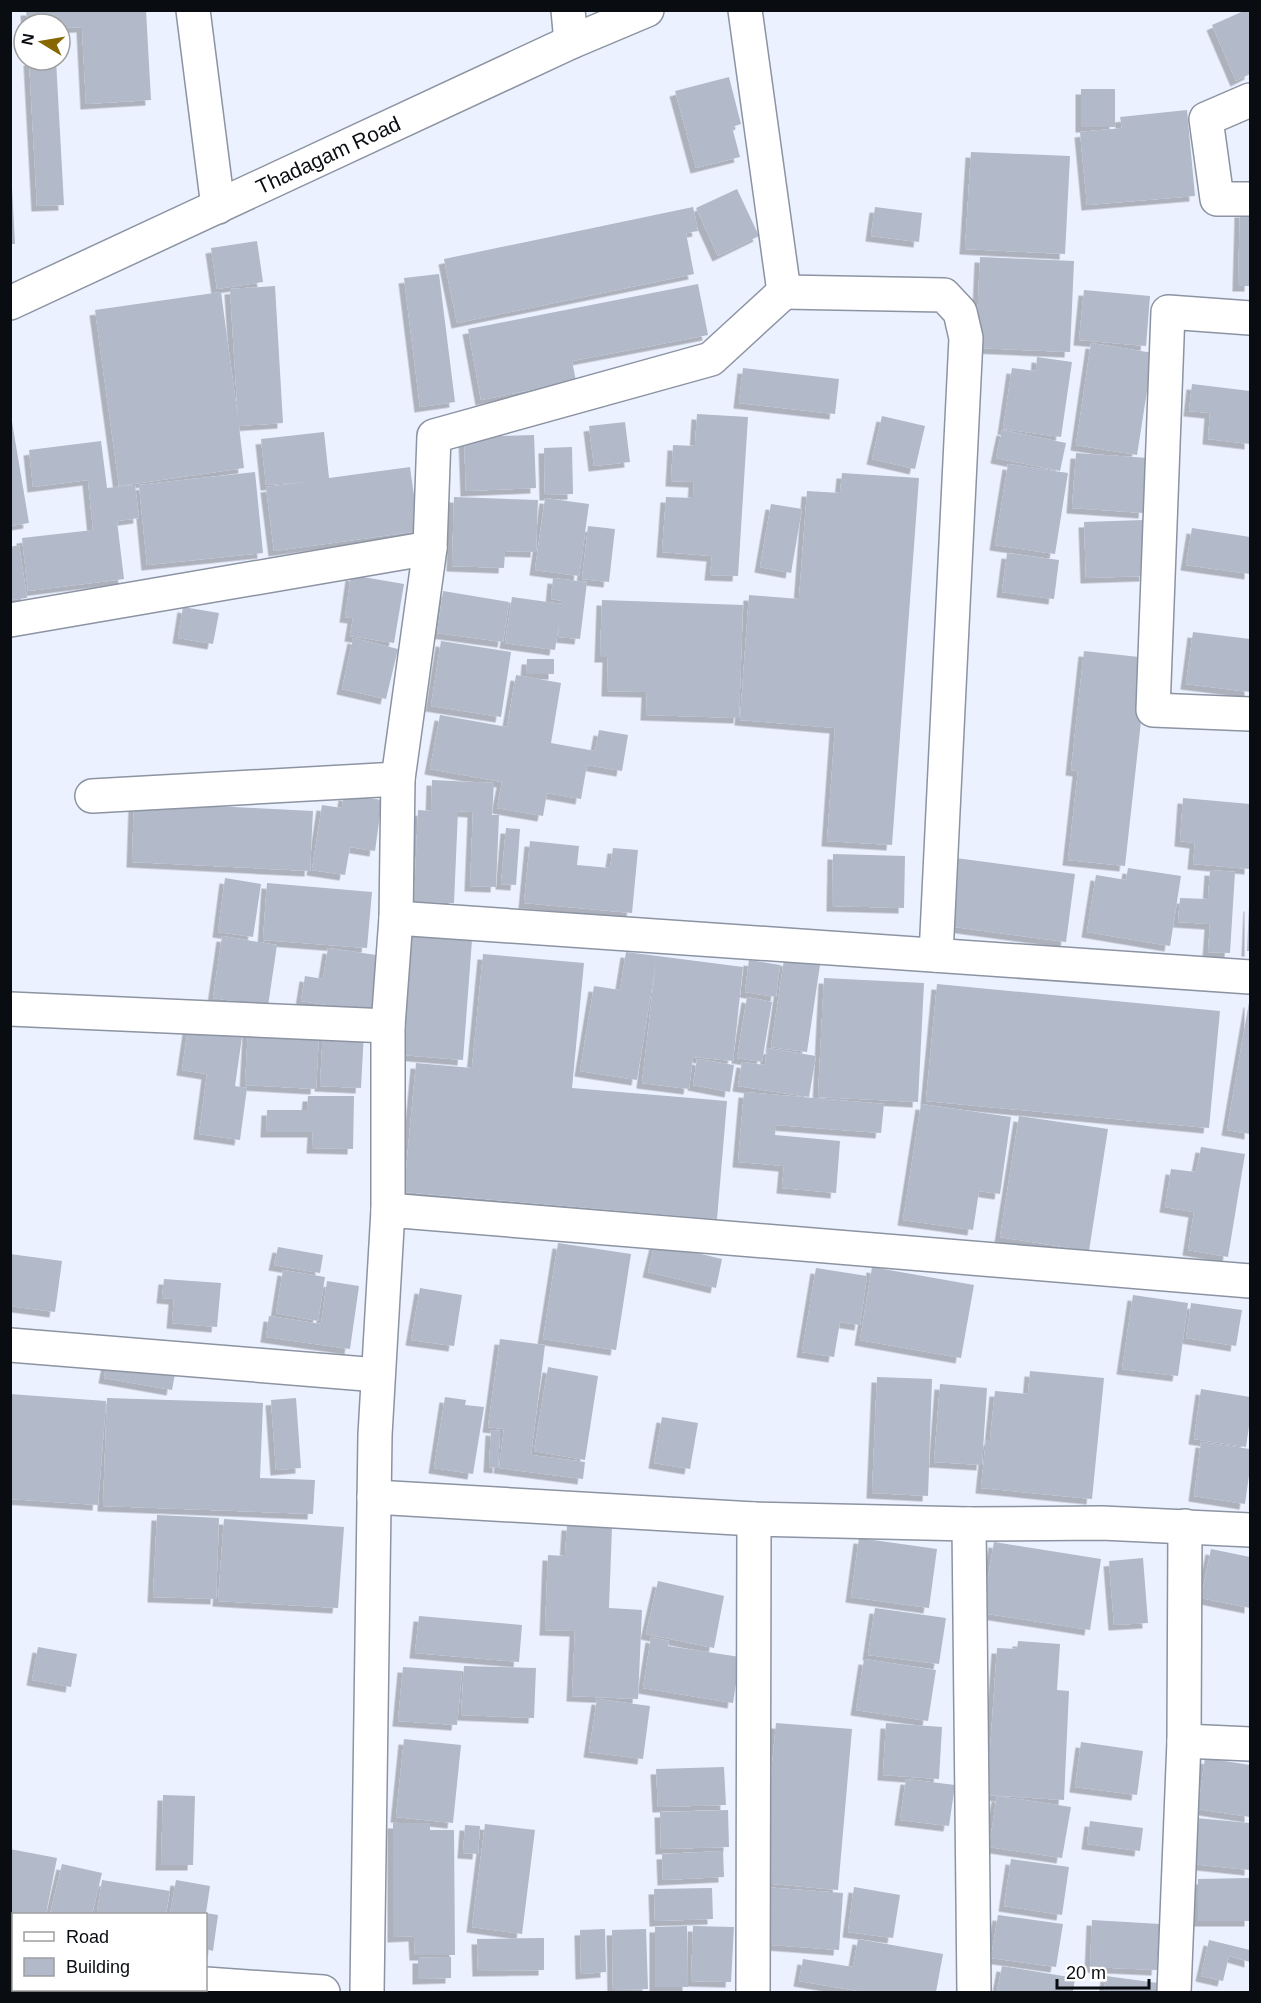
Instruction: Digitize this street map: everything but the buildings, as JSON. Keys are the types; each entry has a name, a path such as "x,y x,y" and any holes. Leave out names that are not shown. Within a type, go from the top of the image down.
{"street":[{"path":"193,10 218,207"},
{"path":"568,10 571,42"},
{"name":"Thadagam Road","path":"10,303 571,42 647,10"},
{"path":"745,10 784,292"},
{"path":"1251,100 1206,119 1217,199 1251,199"},
{"path":"367,1992 378,1375 388,1210 388,1026 396,918 398,779 430,548 434,436 711,359 784,292 944,296 960,312 966,338 936,955"},
{"path":"1251,318 1168,312 1153,710 1251,714"},
{"path":"10,620 430,548"},
{"path":"92,796 398,779"},
{"path":"396,918 1251,976"},
{"path":"10,1009 388,1026"},
{"path":"388,1210 1251,1281"},
{"path":"10,1345 378,1375"},
{"path":"375,1497 754,1519 969,1524 1102,1523 1251,1530"},
{"path":"753,1992 754,1519"},
{"path":"969,1524 974,1992"},
{"path":"1174,1992 1184,1741 1185,1526"},
{"path":"1184,1741 1251,1744"},
{"path":"207,1984 323,1992"}]}
